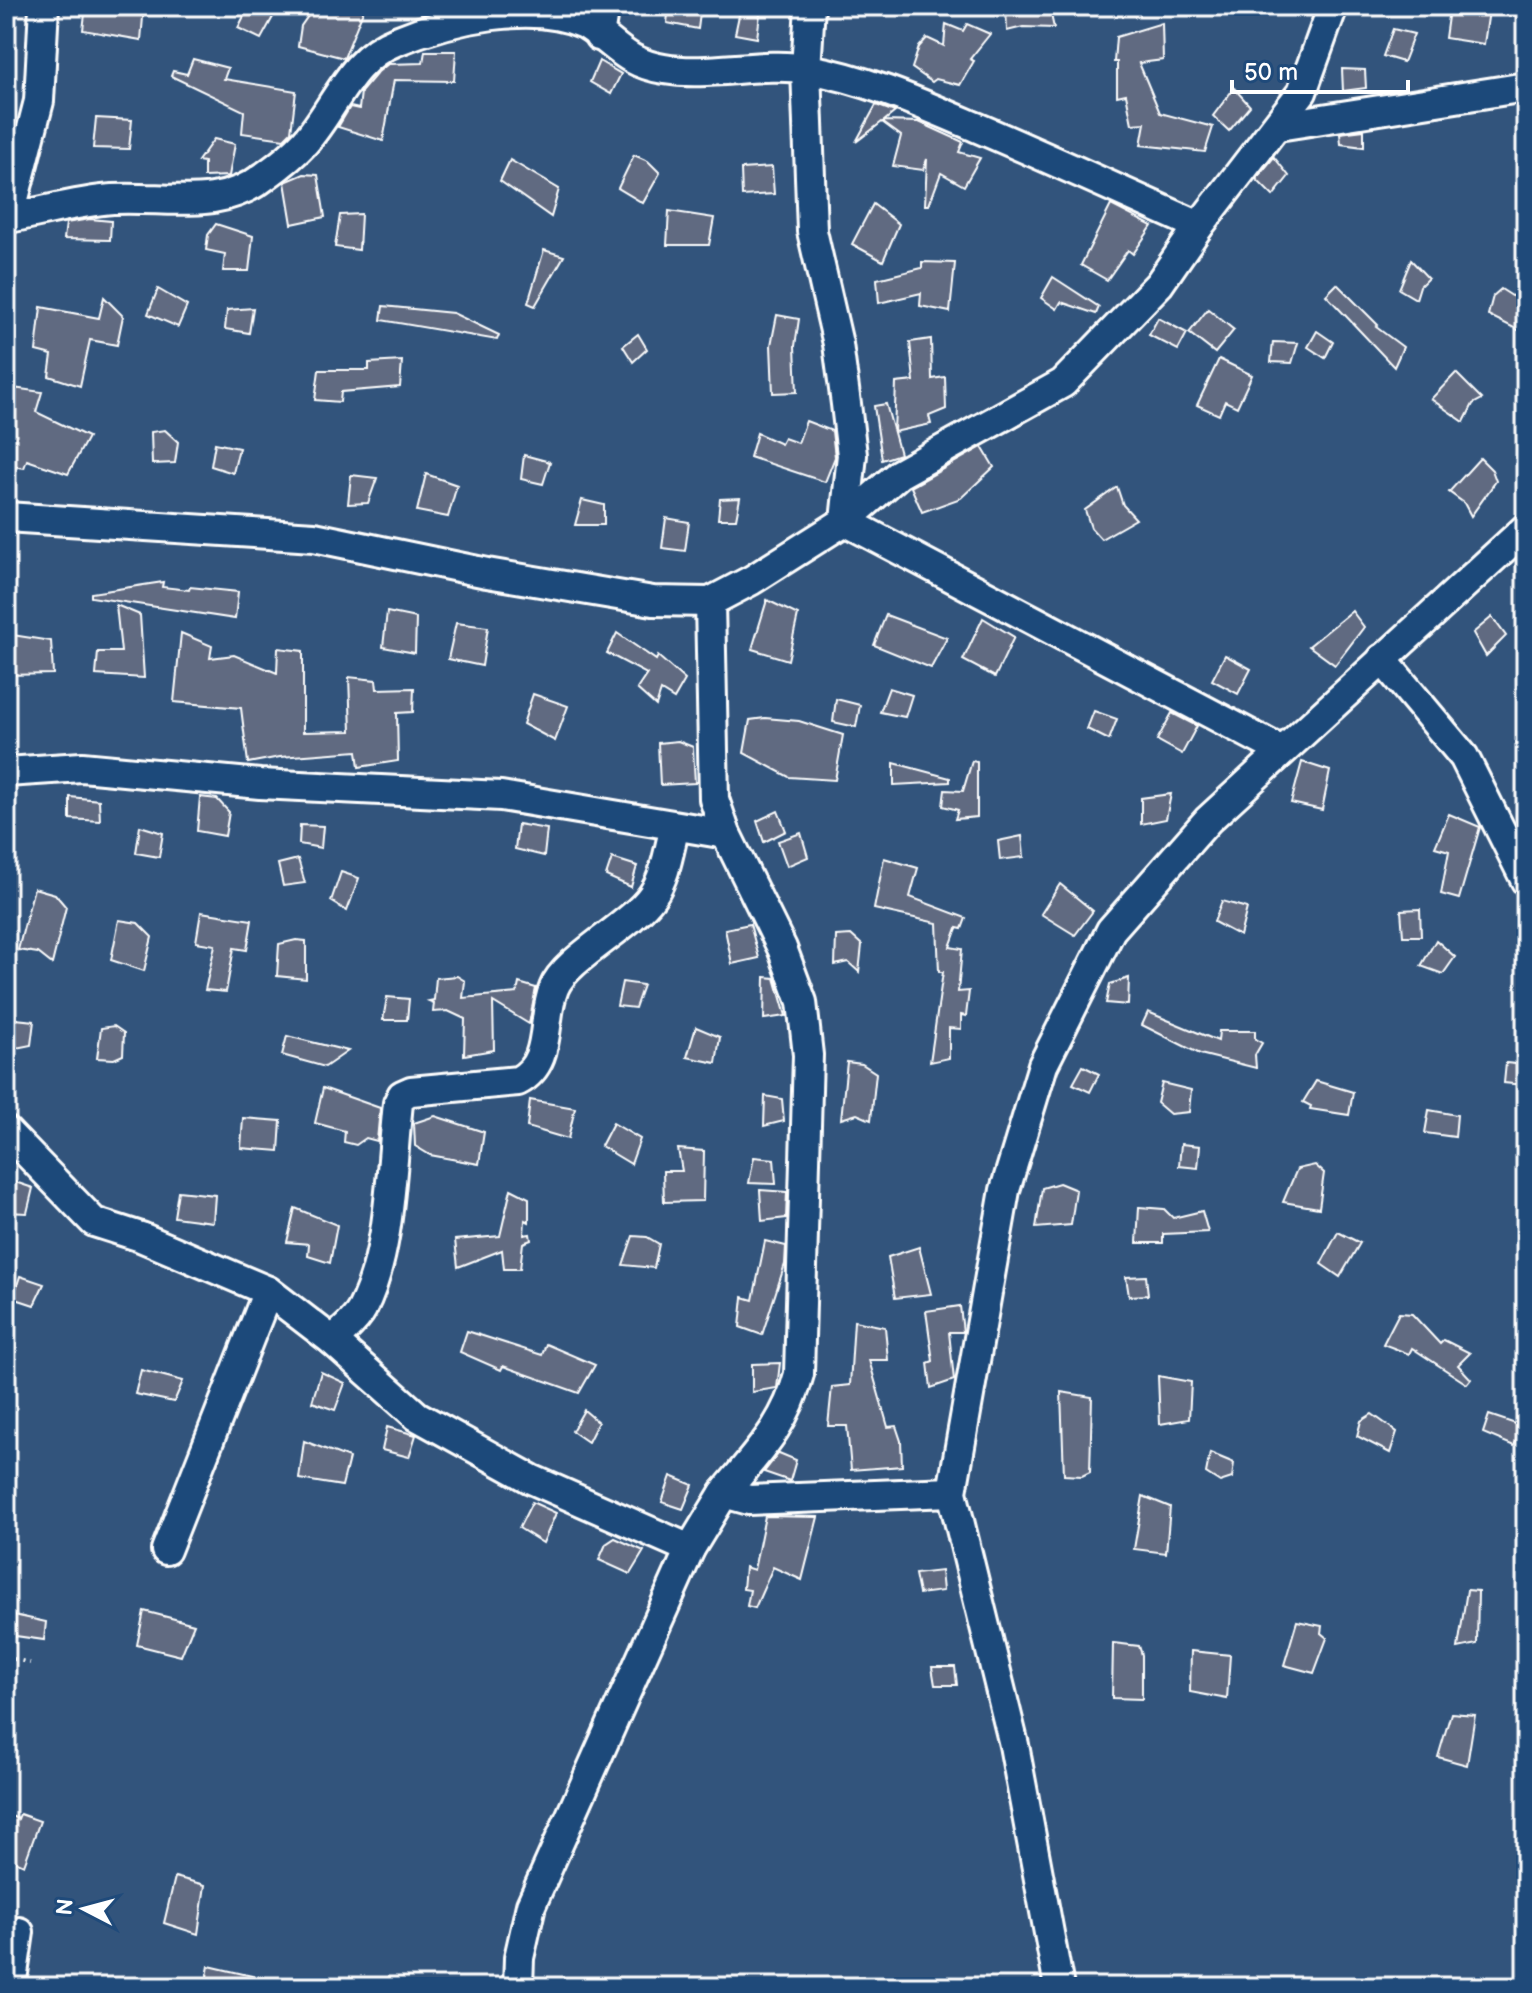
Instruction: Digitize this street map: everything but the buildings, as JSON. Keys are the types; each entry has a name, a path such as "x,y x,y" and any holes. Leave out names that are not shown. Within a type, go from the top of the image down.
{"street":[{"path":"44,6 39,101 8,218 112,199 216,200 237,193 264,178 305,141 367,56 393,42 458,20 530,7 560,11 586,24 635,61 662,69 691,72 806,69 904,97 1199,226"},
{"path":"599,36 604,6"},
{"path":"810,6 806,69 812,231 838,344 852,455 845,521"},
{"path":"6,517 314,537 487,573 653,601 710,602 752,580 845,521 899,474 1063,383 1159,284 1199,226 1278,126 1302,92 1333,6"},
{"path":"1278,126 1526,87"},
{"path":"845,521 1282,751"},
{"path":"1059,1987 1014,1745 952,1492 1005,1190 1043,1065 1111,930 1208,820 1526,528"},
{"path":"518,1987 519,1958 531,1905 690,1549 724,1493 780,1425 792,1404 799,1374 808,1055 802,1002 782,948 726,834 714,799 710,602"},
{"path":"1382,659 1464,757 1526,881"},
{"path":"6,772 82,767 260,784 487,795 726,834"},
{"path":"333,1341 361,1313 372,1285 384,1227 398,1103 402,1095 411,1091 518,1081 529,1075 539,1064 554,986 580,960 635,916 654,894 664,870 675,826"},
{"path":"6,1131 94,1222 141,1237 268,1291 333,1341 417,1416 531,1479 690,1549"},
{"path":"166,1550 268,1291"},
{"path":"724,1493 749,1500 952,1492"},
{"path":"11,1987 19,1932"}],"path":[{"path":"6,1657 30,1663"}]}
